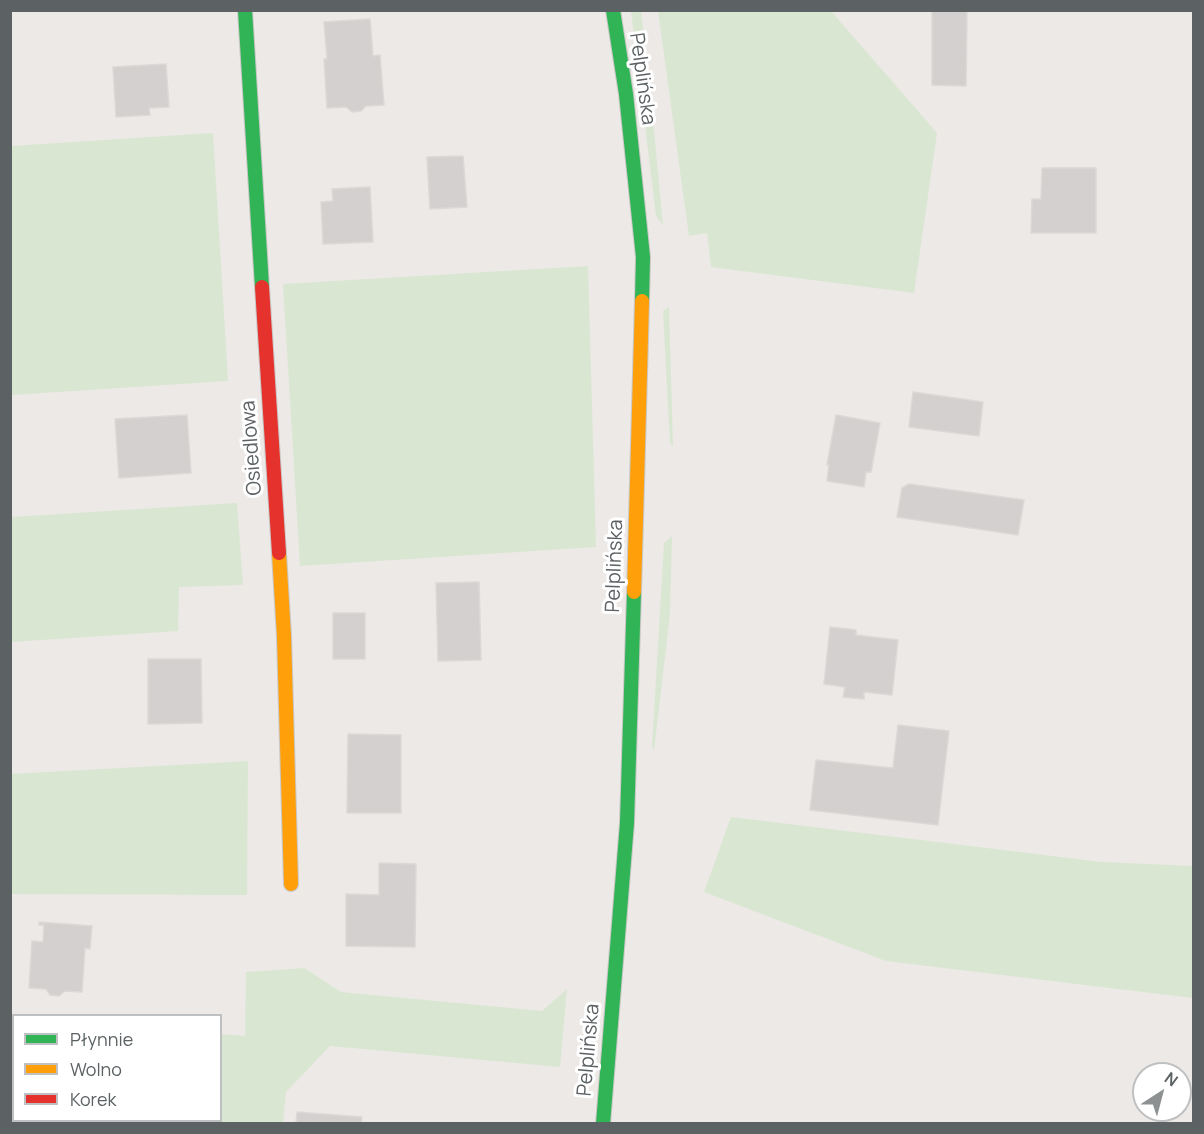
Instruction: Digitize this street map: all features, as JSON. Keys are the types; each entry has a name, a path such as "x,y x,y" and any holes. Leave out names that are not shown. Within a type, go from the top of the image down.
{"main road":[{"name":"Osiedlowa","path":"245,10 284,636 291,884"},
{"name":"Pelplińska","path":"603,1124 627,823 643,257 626,94 613,10"}],"shaded area":[{"path":"11,1014 12,1122 116,1123 11,1123"}],"green space":[{"path":"631,11 641,11 663,225 656,216"},
{"path":"658,11 831,11 937,133 914,293 711,267 707,233 689,236"},
{"path":"213,133 228,381 11,395 11,146"},
{"path":"588,266 596,547 300,566 283,284"},
{"path":"669,307 673,446 670,443 663,311"},
{"path":"237,503 243,585 179,587 178,631 11,642 11,517"},
{"path":"672,536 670,614 654,750 652,747 664,543"},
{"path":"248,761 247,895 11,894 11,774"},
{"path":"731,817 1102,862 1193,866 1193,998 886,961 704,892"},
{"path":"304,968 341,992 542,1011 567,989 560,1067 330,1046 286,1092 283,1123 116,1123 222,1122 222,1034 245,1036 246,972"}],"building":[{"path":"932,10 967,10 966,86 932,85"},
{"path":"370,19 373,56 380,55 384,105 366,106 361,111 352,112 346,107 327,108 324,22"},
{"path":"166,64 169,107 149,108 150,115 116,117 113,67"},
{"path":"463,156 467,207 430,209 427,157"},
{"path":"1042,168 1096,168 1096,233 1031,233 1032,199 1041,199"},
{"path":"370,187 373,242 323,244 321,202 333,201 332,189"},
{"path":"913,392 983,402 979,436 909,427"},
{"path":"187,415 191,473 119,478 115,419"},
{"path":"836,415 880,423 871,472 866,472 864,487 827,481 829,465 827,465"},
{"path":"909,484 1024,500 1018,535 897,517 902,488"},
{"path":"479,582 481,660 438,661 436,583"},
{"path":"333,613 365,613 365,659 333,659"},
{"path":"830,627 856,630 856,635 898,640 892,695 864,692 864,699 843,697 845,687 824,684"},
{"path":"148,659 201,659 202,723 148,724"},
{"path":"898,725 949,731 938,825 810,810 816,760 893,768"},
{"path":"348,734 401,735 401,813 347,813"},
{"path":"379,863 416,864 415,947 346,946 346,894 379,895"},
{"path":"39,922 92,926 90,949 85,948 82,992 65,991 59,996 50,995 46,989 29,988 32,941 43,942 44,925 39,925"},
{"path":"297,1112 362,1117 361,1124 296,1124"}],"traffic: fast":[{"path":"245,10 262,287"},
{"path":"613,10 626,94 643,257 642,301"},
{"path":"603,1124 627,823 634,592"}],"traffic: slow":[{"path":"634,592 642,301"},
{"path":"279,553 284,636 291,884"}],"traffic: jam":[{"path":"262,287 279,553"}]}
